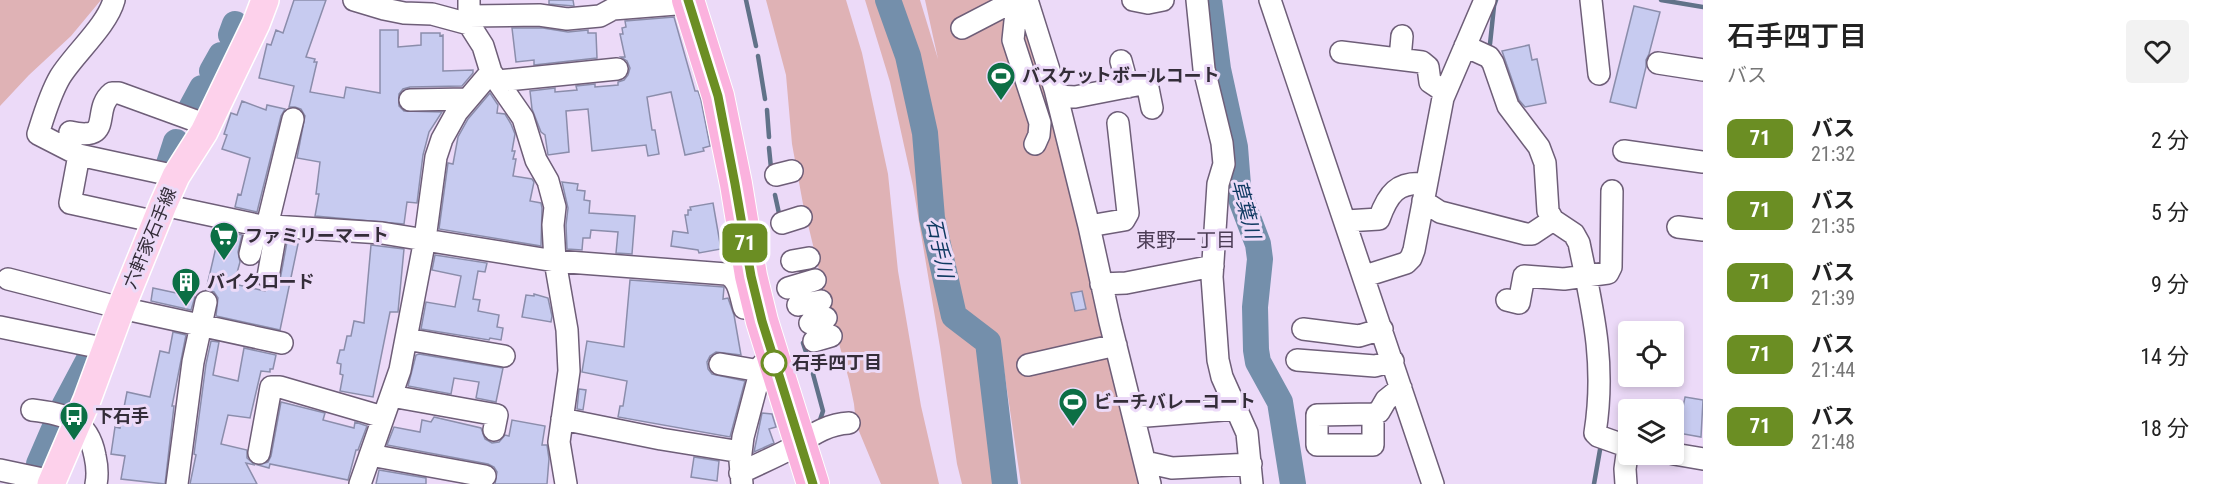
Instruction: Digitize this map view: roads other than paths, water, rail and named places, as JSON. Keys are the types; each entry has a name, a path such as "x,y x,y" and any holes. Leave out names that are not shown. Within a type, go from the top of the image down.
{"highway":[{"path":"688,1 718,96 751,276 762,321 766,364 799,442 813,484"}],"main road":[{"name":"六軒家石手線","path":"51,483 78,423 121,308 176,176 196,147 256,24 265,0"}],"street":[{"path":"114,0 97,28 60,77 48,103 38,134 79,155 176,176"},
{"path":"354,0 404,13 539,15 567,19 582,9 600,16 613,9 655,7 688,1"},
{"path":"1133,0 1148,3 1163,0"},
{"path":"1023,1 1057,96 1147,478 1172,468 1252,474 1247,433 1222,376 1218,360 1213,304 1213,266 1218,184 1224,164 1222,143 1204,69 1197,0"},
{"path":"1270,0 1365,276 1433,484"},
{"path":"1365,276 1406,263 1411,258 1445,92 1485,0"},
{"path":"1591,0 1603,65"},
{"path":"962,28 1023,1"},
{"path":"1023,1 1015,21 1013,40 1040,123 1040,135 1035,144"},
{"path":"469,13 495,76 523,118 536,160 548,181 555,207 553,225 555,261 567,340 569,371 559,442 566,484"},
{"path":"1400,59 1402,36"},
{"path":"1465,46 1489,57 1493,63 1508,106 1539,147 1545,163 1548,211 1553,220 1574,234 1579,243 1595,320 1600,370 1599,407 1595,433 1618,443"},
{"path":"1341,52 1422,62 1428,67 1430,82 1445,92"},
{"path":"1121,61 1128,87"},
{"path":"1658,62 1703,70"},
{"path":"360,484 400,370 425,239 436,157 442,139 457,112 468,99 495,76 617,69"},
{"path":"1057,96 1075,97 1147,83 1152,108"},
{"path":"70,132 93,134 107,97 112,93 119,93 207,125"},
{"path":"410,100 468,99"},
{"path":"267,277 267,226 292,118"},
{"path":"1089,226 1127,218 1118,123"},
{"path":"1633,148 1699,156"},
{"path":"79,155 70,202 267,226 382,233 555,261 726,274 732,276 737,282 747,319 752,323 762,321"},
{"path":"1346,221 1378,219 1389,195 1396,189 1417,183 1440,212 1499,220 1532,234 1553,220"},
{"path":"1507,300 1520,303 1524,276 1564,279 1608,273 1611,267 1612,191"},
{"path":"250,254 267,226"},
{"path":"1678,227 1703,230"},
{"path":"1101,284 1126,283 1213,266"},
{"path":"8,279 121,308 282,344"},
{"path":"815,280 793,297 820,324"},
{"path":"177,484 193,362 206,302"},
{"path":"0,327 107,349"},
{"path":"1382,329 1359,336 1301,337 1375,366 1393,361"},
{"path":"406,339 504,356"},
{"path":"1028,365 1116,345"},
{"path":"720,364 766,364 741,470"},
{"path":"260,453 271,387 280,387 383,417"},
{"path":"1373,414 1379,412 1386,400 1401,388"},
{"path":"391,396 465,415 497,415 494,430"},
{"path":"1134,417 1236,409"},
{"path":"32,410 56,413 78,423 87,431 97,465 96,484"},
{"path":"562,419 661,439 741,470 789,449 807,436 837,423 849,423"},
{"path":"370,455 485,476"},
{"path":"1684,456 1703,459"},
{"path":"1626,465 1626,484"},
{"path":"0,470 51,483"}],"waterway":[{"path":"746,0 756,46"},
{"name":"石手川","path":"888,0 908,56 925,133 932,218 954,316 988,342 1005,484"},
{"name":"草葉川","path":"1209,0 1218,69 1235,147 1238,185 1258,244 1260,259 1255,307 1258,362 1280,402 1293,484"},
{"path":"1490,44 1496,0"},
{"path":"1661,0 1703,7"},
{"path":"231,35 235,24"},
{"path":"212,71 221,55"},
{"path":"758,56 765,99"},
{"path":"189,112 202,88"},
{"path":"767,110 769,137"},
{"path":"167,170 176,142"},
{"path":"769,148 771,168"},
{"path":"775,195 780,218"},
{"path":"803,343 810,364"},
{"path":"62,410 88,361"},
{"path":"813,374 823,411 819,423"},
{"path":"71,391 72,395"},
{"path":"39,464 58,420"},
{"path":"1594,484 1601,444"}],"place":[{"name":"バスケットボールコート","path":"1001,102"},
{"name":"ファミリーマート","path":"224,262"},
{"name":"バイクロード","path":"186,308"},
{"name":"石手四丁目","path":"774,363"},
{"name":"ビーチバレーコート","path":"1073,428"},
{"name":"下石手","path":"74,442"}],"district":[{"name":"東野一丁目","path":"1186,240"}]}
